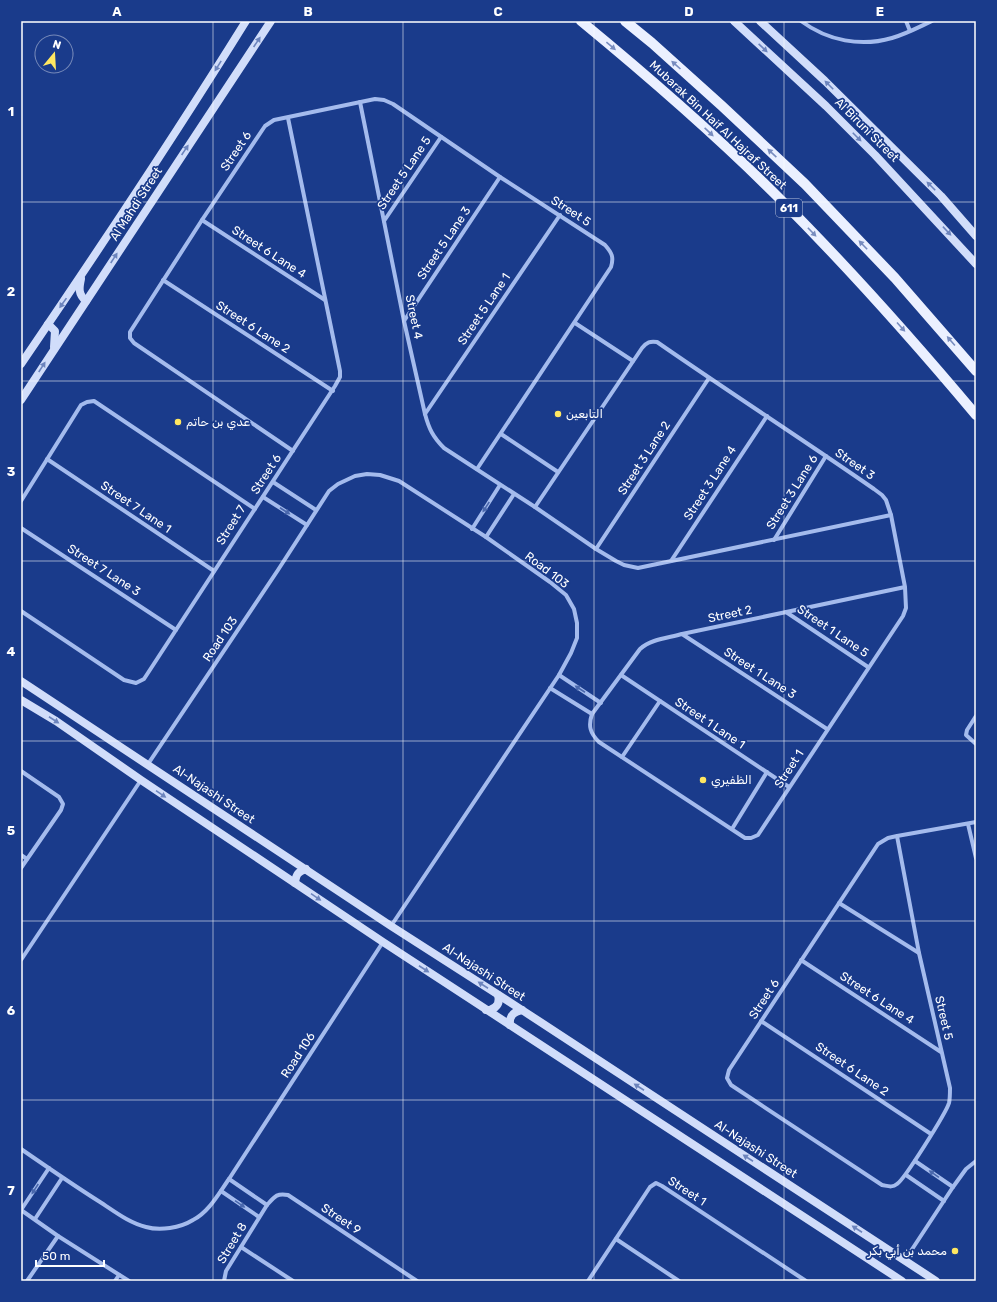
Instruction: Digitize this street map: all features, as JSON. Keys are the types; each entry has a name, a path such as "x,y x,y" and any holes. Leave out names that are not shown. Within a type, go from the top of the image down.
{"main road":[{"name":"Al Mahdi Street","path":"21,364 177,131 246,21"},
{"name":"Al Mahdi Street","path":"21,400 271,21"},
{"name":"Mubarak Bin Haif Al Hajraf Street","path":"581,21 630,61 779,198 865,287 976,415"},
{"name":"Mubarak Bin Haif Al Hajraf Street","path":"625,21 652,43 722,106 805,184 895,278 976,371"},
{"name":"Al Biruni Street","path":"734,21 870,149 976,264"},
{"name":"Al Biruni Street","path":"760,21 824,81 935,191 976,236"},
{"path":"82,274 80,293 86,300"},
{"path":"48,324 56,331 54,350"},
{"path":"933,364 976,406"},
{"name":"Al-Najashi Street","path":"21,681 391,926 936,1281"},
{"path":"21,700 56,721 141,780 383,942 897,1280"},
{"path":"270,866 277,861 279,855 278,851"},
{"path":"295,883 296,875 306,869"},
{"path":"486,1010 490,1010 497,1006 499,1000 498,995"},
{"path":"510,1025 510,1017 522,1010"}],"street":[{"path":"801,21 812,29 832,38 852,42 872,43 893,38 932,21"},
{"path":"906,21 910,31"},
{"name":"Street 5","path":"288,118 375,99 384,100 393,104 500,177 605,245 611,252 613,259 611,267 477,469"},
{"name":"Street 4","path":"360,102 404,321 428,428 436,440 444,448 514,494"},
{"name":"Street 6","path":"255,509 293,451 340,377 288,118 274,120 265,126 163,280 130,332 130,338 134,343 293,451"},
{"name":"Street 5 Lane 5","path":"384,221 441,137"},
{"name":"Street 5 Lane 3","path":"404,321 500,177"},
{"name":"Street 5 Lane 1","path":"425,414 560,216"},
{"name":"Street 6 Lane 4","path":"202,220 325,300"},
{"name":"Street 6 Lane 2","path":"163,280 332,390"},
{"path":"575,322 633,361"},
{"name":"Street 3","path":"535,507 642,348 647,342 651,341 657,342 882,495 886,500 891,515"},
{"name":"Street 3 Lane 2","path":"596,549 709,378"},
{"name":"Street 7","path":"21,501 81,406 87,402 94,401 255,509 144,679 136,683 124,680 21,611"},
{"name":"Street 3 Lane 4","path":"671,561 767,416"},
{"path":"501,434 558,472"},
{"name":"Street 3 Lane 6","path":"774,540 826,456"},
{"name":"Street 7 Lane 1","path":"47,459 214,571"},
{"name":"Road 103","path":"148,764 274,577 316,510 329,491 338,484 355,476 368,474 374,474 399,481 486,537 566,595 574,609 577,623 577,638 559,675 391,926"},
{"path":"273,482 316,510"},
{"path":"472,529 500,485"},
{"path":"486,537 514,494 616,561 638,568 891,515"},
{"path":"264,496 307,525"},
{"name":"Street 1","path":"592,714 590,729 593,736 599,742 745,838 751,838 758,835 903,616 906,608 905,587 891,515"},
{"name":"Street 7 Lane 3","path":"21,528 176,630"},
{"name":"Street 2","path":"592,714 640,649 645,645 682,634 905,587"},
{"name":"Street 1 Lane 5","path":"786,612 868,668"},
{"name":"Street 1 Lane 3","path":"682,634 827,729"},
{"path":"559,675 601,703"},
{"name":"Street 1 Lane 1","path":"621,675 789,787"},
{"path":"550,688 592,714"},
{"path":"622,757 660,701"},
{"path":"976,716 967,730 966,735 976,744"},
{"path":"21,771 59,796 63,804 61,810 21,868"},
{"path":"732,829 767,772"},
{"path":"21,960 141,780"},
{"name":"Street 6","path":"891,1187 882,1185 731,1085 727,1078 729,1070 878,844 888,838 976,822"},
{"path":"968,824 976,858"},
{"name":"Street 5","path":"891,1187 898,1184 906,1175 931,1134 949,1103 950,1088 918,953 897,836"},
{"path":"21,855 27,859"},
{"path":"839,903 918,953"},
{"name":"Road 106","path":"21,1149 62,1178 131,1222 146,1227 164,1229 179,1226 194,1220 208,1208 221,1191 383,942"},
{"name":"Street 6 Lane 4","path":"801,960 941,1052"},
{"name":"Street 6 Lane 2","path":"761,1021 931,1134"},
{"path":"914,1161 953,1187"},
{"path":"905,1260 953,1187 966,1169 976,1161"},
{"path":"49,1168 21,1210 58,1236 129,1281"},
{"path":"906,1175 944,1201"},
{"path":"35,1219 62,1178"},
{"path":"229,1179 267,1205"},
{"name":"Street 1","path":"588,1281 650,1187 656,1184 662,1186 806,1281"},
{"path":"221,1191 260,1217"},
{"name":"Street 9","path":"260,1217 274,1197 281,1194 288,1195 417,1281"},
{"name":"Street 8","path":"224,1281 226,1271 260,1217"},
{"path":"27,1281 58,1236"},
{"path":"616,1239 679,1281"},
{"path":"241,1246 293,1281"},
{"path":"115,1281 119,1275"}],"place":[{"name":"التابعين","path":"558,414"},
{"name":"عدي بن حاتم","path":"178,422"},
{"name":"الظفيري","path":"703,780"},
{"name":"محمد بن أبي بكر","path":"955,1251"}]}
